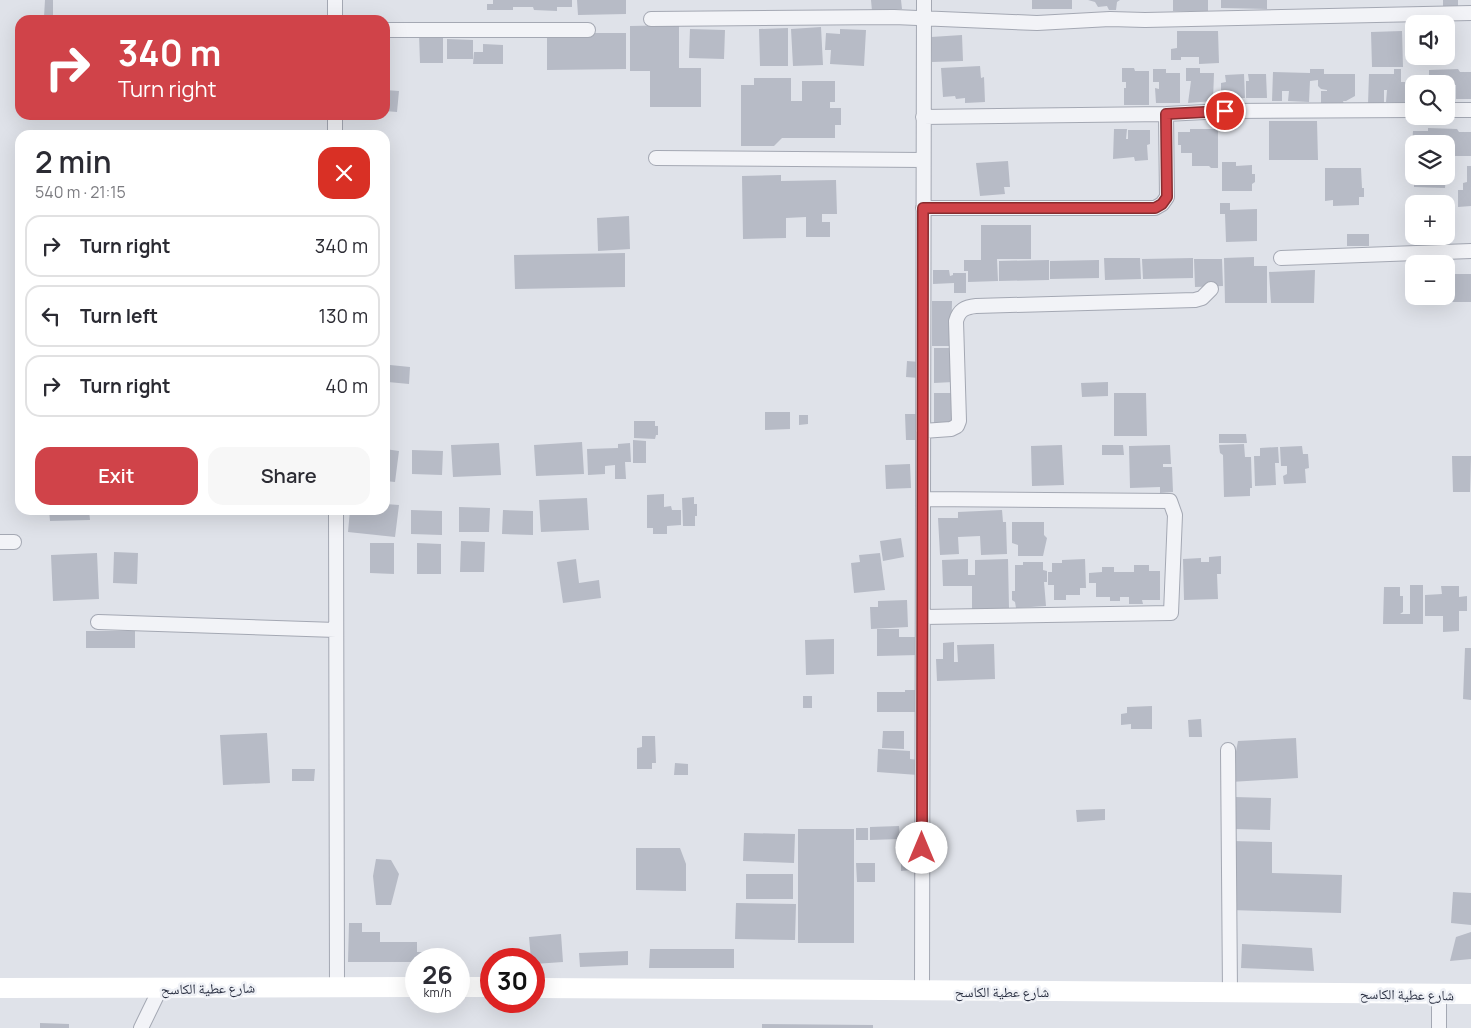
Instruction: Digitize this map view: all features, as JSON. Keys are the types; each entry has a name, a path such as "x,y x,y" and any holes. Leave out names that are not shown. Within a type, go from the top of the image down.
{"street":[{"path":"335,0 335,15"},
{"path":"922,991 924,0"},
{"path":"652,19 925,18 1037,22 1240,16 1471,13"},
{"path":"390,30 588,30"},
{"path":"923,117 1166,114 1225,111 1405,110"},
{"path":"1455,110 1471,110"},
{"path":"923,208 1155,208 1162,204 1167,197 1166,114"},
{"path":"656,158 923,160"},
{"path":"1281,258 1471,251"},
{"path":"923,431 951,429 958,426 956,321 958,314 963,309 976,306 1195,300 1202,298 1210,289"},
{"path":"923,499 1170,501 1175,515 1171,613 923,617"},
{"path":"336,515 337,986"},
{"path":"98,622 336,630"},
{"path":"1228,750 1230,991"},
{"name":"شارع عطية الكاسح","path":"0,988 405,987"},
{"name":"شارع عطية الكاسح","path":"545,988 1471,994"},
{"path":"141,1028 160,989"},
{"path":"1439,994 1439,1028"}],"building":[{"path":"45,0 53,0 53,15 44,15"},
{"path":"493,0 572,0 572,7 557,7 557,11 534,10 533,7 513,7 513,10 487,10 487,4 493,4"},
{"path":"577,0 626,0 626,14 578,15"},
{"path":"871,0 901,0 902,9 872,11"},
{"path":"1032,0 1072,0 1072,9 1032,9"},
{"path":"1088,0 1120,0 1117,2 1116,10 1109,10 1107,6 1098,7 1095,2"},
{"path":"1173,0 1208,0 1208,11 1173,11"},
{"path":"1221,0 1267,0 1267,9 1221,8"},
{"path":"1443,0 1458,0 1458,10 1443,10"},
{"path":"679,25 679,68 701,68 701,107 650,107 650,71 630,71 630,26"},
{"path":"821,27 823,65 793,66 791,29"},
{"path":"788,28 788,66 760,66 759,29"},
{"path":"690,29 725,30 724,59 689,58"},
{"path":"840,29 866,30 864,66 830,64 831,50 825,50 826,33 840,34"},
{"path":"1177,31 1218,31 1219,63 1199,64 1199,57 1181,57 1181,60 1171,60 1171,49 1177,48"},
{"path":"1402,31 1403,67 1372,67 1371,32"},
{"path":"547,33 626,33 626,69 547,70"},
{"path":"419,34 443,34 443,63 420,63"},
{"path":"962,35 963,61 932,62 931,37"},
{"path":"447,39 473,40 473,59 447,59"},
{"path":"483,44 503,45 503,64 473,64 474,52 483,52"},
{"path":"980,66 981,78 984,77 985,102 965,103 965,98 956,99 955,96 943,97 941,68"},
{"path":"1122,68 1134,68 1135,71 1149,71 1149,105 1124,105 1126,82 1122,82"},
{"path":"1186,68 1200,68 1200,73 1214,73 1213,101 1188,103 1191,81 1186,81"},
{"path":"1153,69 1166,69 1166,73 1180,73 1180,103 1156,103 1155,88 1159,89 1159,82 1153,82"},
{"path":"1310,69 1324,69 1324,74 1355,74 1355,96 1343,101 1344,104 1321,104 1321,91 1327,90 1321,89 1318,86 1318,80 1310,81 1309,102 1288,101 1289,91 1282,91 1282,101 1272,101 1273,72 1310,73"},
{"path":"1394,69 1401,69 1401,82 1405,82 1405,106 1404,103 1386,102 1387,90 1384,90 1384,105 1368,104 1369,74 1394,74"},
{"path":"1458,69 1460,72 1471,72 1471,99 1456,99 1455,75 1429,75 1429,70"},
{"path":"1244,74 1245,98 1221,99 1221,83 1226,82 1225,75"},
{"path":"1248,74 1266,74 1267,98 1246,98 1246,81 1249,81"},
{"path":"754,78 791,78 791,101 802,101 802,81 835,81 835,102 830,102 830,108 841,108 841,125 835,125 835,138 782,138 774,146 741,146 741,85 754,85"},
{"path":"390,90 399,91 397,112 390,111"},
{"path":"1269,121 1317,121 1318,160 1269,160"},
{"path":"1428,128 1457,129 1459,132 1471,132 1471,156 1455,156 1455,135 1413,135 1413,131 1428,131"},
{"path":"1114,129 1127,129 1126,139 1128,139 1128,130 1150,130 1150,144 1147,145 1148,160 1135,161 1134,157 1113,159"},
{"path":"1190,129 1218,129 1218,168 1192,166 1192,153 1181,153 1181,145 1178,145 1178,132 1190,132"},
{"path":"1008,161 1010,187 1004,187 1005,194 980,196 976,163"},
{"path":"1222,162 1236,162 1236,166 1252,165 1252,174 1255,174 1255,182 1252,184 1252,191 1222,191"},
{"path":"1467,166 1471,166 1471,206 1458,207 1458,190 1463,190 1463,183 1467,182"},
{"path":"1325,168 1361,168 1364,197 1359,197 1359,205 1333,206 1333,200 1325,201"},
{"path":"781,175 781,181 836,180 837,214 822,214 822,222 830,222 830,237 806,237 806,217 786,218 786,238 743,239 742,176"},
{"path":"1414,185 1445,185 1445,188 1414,187"},
{"path":"1220,203 1230,203 1230,210 1257,209 1257,241 1226,242 1225,214 1220,214"},
{"path":"629,216 630,249 598,251 597,218"},
{"path":"981,225 1031,225 1031,259 997,259 998,281 968,282 968,271 964,271 964,260 981,260"},
{"path":"1347,234 1369,234 1369,246 1347,246"},
{"path":"625,253 625,287 515,289 514,255"},
{"path":"1254,257 1254,266 1267,266 1267,303 1225,303 1224,258"},
{"path":"1104,258 1140,258 1141,279 1105,280"},
{"path":"1193,258 1193,278 1143,279 1142,259"},
{"path":"1194,259 1222,259 1223,286 1195,287"},
{"path":"1049,260 1049,280 999,281 999,261"},
{"path":"1099,260 1099,278 1050,279 1050,261"},
{"path":"933,270 949,270 950,276 953,273 966,273 966,293 954,293 954,283 933,284"},
{"path":"1315,270 1314,303 1271,303 1269,272"},
{"path":"1455,274 1471,274 1471,302 1455,302"},
{"path":"932,301 952,301 951,346 932,346"},
{"path":"934,348 953,348 953,382 934,383"},
{"path":"907,361 920,362 919,378 906,377"},
{"path":"390,365 410,367 409,384 390,382"},
{"path":"1108,382 1108,396 1082,397 1081,383"},
{"path":"934,393 954,393 954,423 934,423"},
{"path":"1114,393 1146,393 1147,436 1114,436"},
{"path":"765,412 790,412 790,429 765,430"},
{"path":"905,414 919,414 920,440 906,440"},
{"path":"799,415 808,415 808,424 799,425"},
{"path":"634,421 655,421 655,426 658,426 658,435 656,435 655,439 634,438"},
{"path":"1219,434 1246,434 1247,443 1219,443"},
{"path":"633,440 646,441 646,463 633,463"},
{"path":"582,442 584,474 536,476 534,445"},
{"path":"499,443 501,475 453,477 451,445"},
{"path":"630,443 631,462 625,462 626,479 615,479 615,465 605,466 605,474 588,475 587,449 618,448 618,444"},
{"path":"1244,444 1245,457 1251,457 1252,488 1250,488 1250,496 1224,497 1223,455 1220,453 1219,445"},
{"path":"1062,445 1064,485 1032,486 1031,446"},
{"path":"1102,445 1123,445 1124,455 1102,455"},
{"path":"1170,445 1171,464 1163,464 1163,467 1172,467 1173,492 1160,493 1160,487 1130,488 1129,446"},
{"path":"1302,446 1303,454 1308,454 1309,468 1305,469 1306,483 1284,484 1283,476 1287,474 1287,466 1281,466 1280,447"},
{"path":"1278,447 1279,463 1275,463 1276,485 1255,486 1254,456 1260,456 1260,448"},
{"path":"390,450 399,451 395,482 390,482"},
{"path":"412,450 443,451 442,475 412,474"},
{"path":"1452,456 1471,456 1470,492 1453,492"},
{"path":"910,464 911,488 886,489 885,465"},
{"path":"664,494 664,507 671,506 672,510 681,510 681,525 667,526 667,534 653,534 653,528 647,528 647,495"},
{"path":"694,497 694,504 697,504 695,526 683,526 682,498"},
{"path":"587,498 589,530 541,532 539,500"},
{"path":"390,504 399,505 395,537 348,532 350,515 390,515"},
{"path":"459,507 490,508 489,532 459,532"},
{"path":"411,510 442,511 442,535 411,534"},
{"path":"503,510 533,511 533,535 502,534"},
{"path":"1002,510 1003,522 1006,522 1007,554 981,555 980,536 958,537 959,554 940,555 938,518 958,518 958,512"},
{"path":"49,515 90,515 90,520 50,521"},
{"path":"1012,522 1044,522 1044,535 1047,538 1043,556 1018,556 1018,545 1012,543"},
{"path":"901,538 904,557 883,561 880,541"},
{"path":"461,541 485,542 484,572 460,572"},
{"path":"370,543 394,543 394,574 370,573"},
{"path":"417,543 441,544 441,574 417,574"},
{"path":"114,552 138,553 137,584 113,583"},
{"path":"97,553 99,599 53,601 51,555"},
{"path":"880,553 885,590 854,593 851,563 860,562 859,555"},
{"path":"1221,556 1221,574 1217,574 1218,599 1184,600 1183,559 1201,558 1201,562 1209,562 1209,557"},
{"path":"576,559 579,583 599,580 601,598 563,603 557,562"},
{"path":"968,559 968,575 975,575 975,560 1008,559 1009,608 972,609 972,586 943,586 942,560"},
{"path":"1085,559 1086,588 1080,588 1080,595 1066,595 1066,600 1054,600 1054,585 1048,585 1048,572 1052,572 1052,563 1062,563 1062,560"},
{"path":"1023,562 1043,562 1043,570 1047,571 1047,582 1044,582 1046,606 1016,608 1015,602 1012,600 1012,591 1015,591 1015,565 1023,565"},
{"path":"1134,565 1149,565 1149,571 1160,571 1160,600 1142,600 1143,604 1129,604 1129,597 1120,597 1120,601 1110,601 1110,597 1096,597 1096,583 1089,583 1089,573 1102,572 1102,567 1114,567 1114,572 1134,572"},
{"path":"1410,585 1423,585 1423,624 1383,624 1384,587 1400,587 1400,596 1403,596 1403,612 1400,614 1410,614"},
{"path":"1441,586 1459,586 1459,597 1467,596 1467,611 1459,611 1459,631 1443,632 1443,616 1425,616 1425,595 1442,594"},
{"path":"907,600 908,627 871,629 870,607 878,607 878,601"},
{"path":"877,629 899,629 899,637 918,637 918,655 877,656"},
{"path":"86,631 135,631 135,648 86,648"},
{"path":"834,639 834,674 806,675 805,640"},
{"path":"954,642 954,662 958,662 957,645 994,644 995,679 937,681 936,659 943,659 943,643"},
{"path":"1465,648 1471,648 1471,700 1463,699"},
{"path":"905,690 919,690 918,712 877,712 877,692 905,692"},
{"path":"803,696 812,696 812,708 803,708"},
{"path":"1152,706 1152,729 1131,729 1131,724 1121,725 1121,714 1127,713 1127,707"},
{"path":"1201,719 1202,737 1189,737 1188,720"},
{"path":"883,731 904,731 904,749 882,748"},
{"path":"267,733 270,783 223,785 220,735"},
{"path":"642,736 655,736 656,763 652,763 652,769 637,769 637,748 642,747"},
{"path":"1296,738 1298,778 1230,782 1238,741"},
{"path":"878,749 910,751 910,759 919,760 918,775 877,772"},
{"path":"675,763 688,764 688,775 674,775"},
{"path":"292,769 315,769 314,781 292,781"},
{"path":"1234,797 1271,798 1270,830 1234,829"},
{"path":"1105,809 1105,820 1077,822 1076,810"},
{"path":"899,826 900,839 870,840 870,827"},
{"path":"856,828 868,828 868,840 856,840"},
{"path":"798,829 854,829 854,943 798,943"},
{"path":"744,833 795,834 794,863 743,861"},
{"path":"1232,841 1272,842 1272,873 1342,875 1341,913 1230,910"},
{"path":"636,848 680,848 686,864 686,891 636,890"},
{"path":"901,856 912,856 912,870 901,871"},
{"path":"376,859 391,860 399,874 391,905 376,905 373,876"},
{"path":"856,863 875,863 875,882 857,882"},
{"path":"746,874 793,874 793,899 746,899"},
{"path":"1453,892 1471,893 1471,925 1451,923"},
{"path":"736,903 796,904 795,940 735,939"},
{"path":"349,923 362,923 362,932 380,932 380,942 417,942 417,948 405,948 405,962 348,962"},
{"path":"1471,932 1471,959 1450,961 1456,937"},
{"path":"561,934 563,962 545,963 545,948 530,948 529,937"},
{"path":"1242,944 1312,948 1314,971 1241,968"},
{"path":"650,949 734,949 734,968 649,968"},
{"path":"628,951 628,965 580,967 579,953"},
{"path":"40,1023 69,1024 69,1028 40,1028"},
{"path":"762,1024 873,1025 873,1028 762,1028"}],"route":[{"path":"922,848 923,208 1155,208 1162,204 1167,197 1166,114 1225,111"}]}
